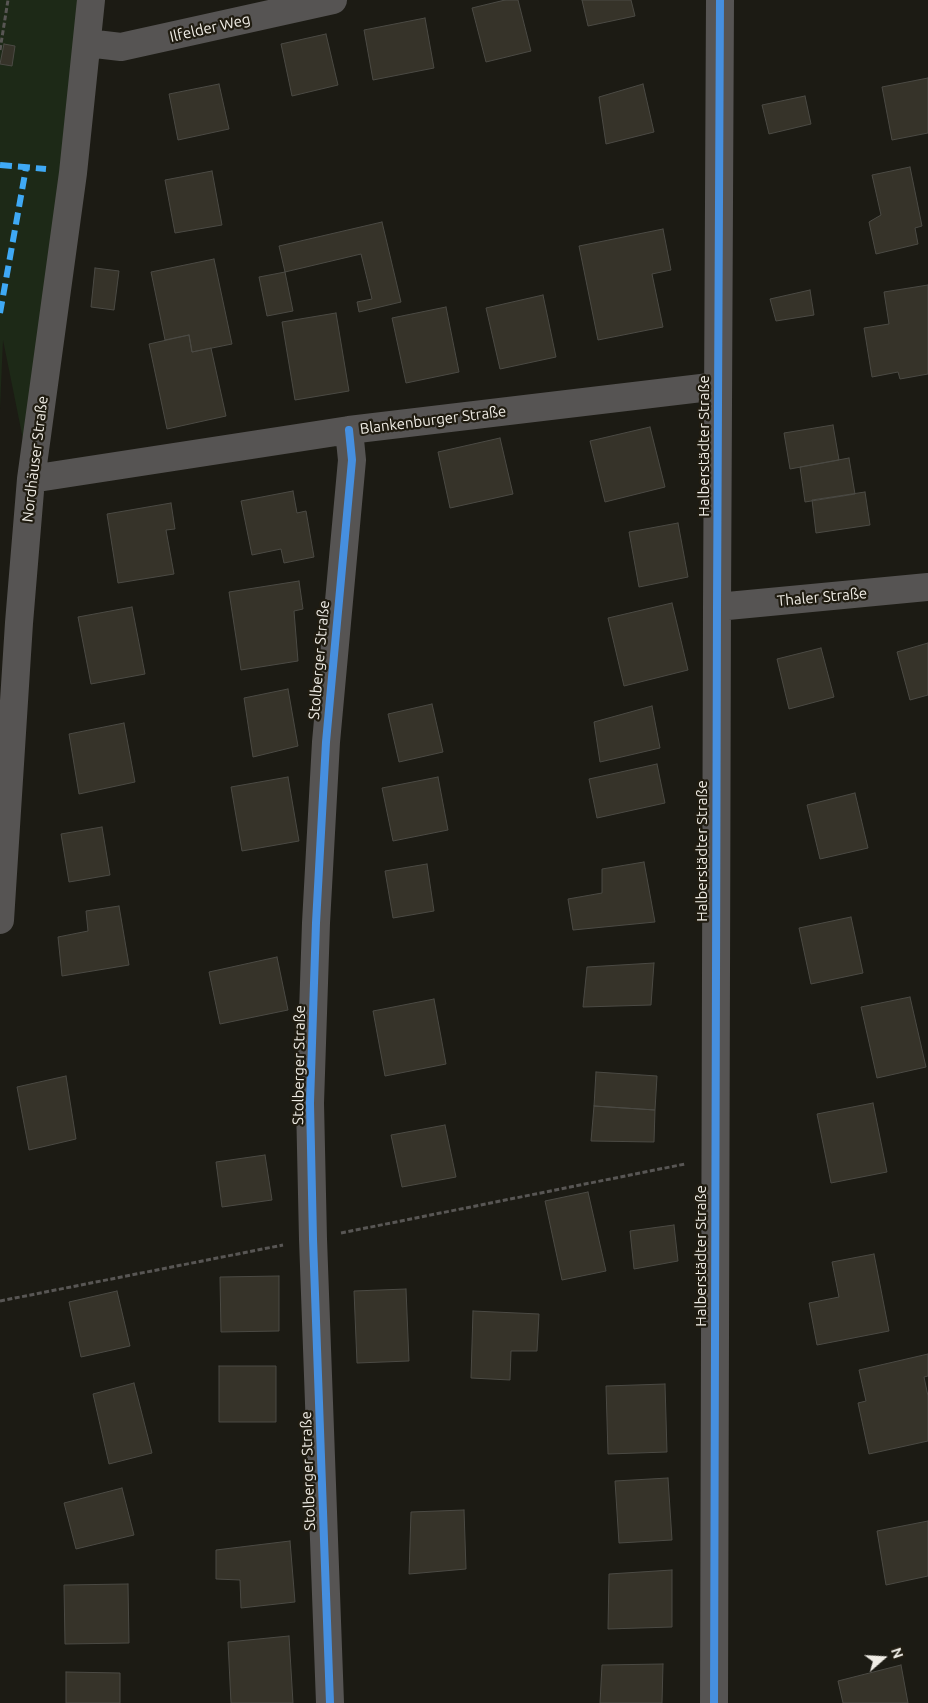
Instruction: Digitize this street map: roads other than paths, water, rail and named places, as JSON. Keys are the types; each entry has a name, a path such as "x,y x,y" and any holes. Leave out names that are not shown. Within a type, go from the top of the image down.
{"street":[{"name":"Nordhäuser Straße","path":"0,920 19,623 31,479 73,173 91,0"},
{"name":"Ilfelder Weg","path":"87,42 121,47 333,0"},
{"name":"Halberstädter Straße","path":"714,1703 720,0"},
{"name":"Blankenburger Straße","path":"31,479 349,430 718,386"},
{"name":"Stolberger Straße","path":"330,1703 313,1239 310,1104 316,923 326,742 352,460 349,430"},
{"name":"Thaler Straße","path":"717,607 928,587"}]}
